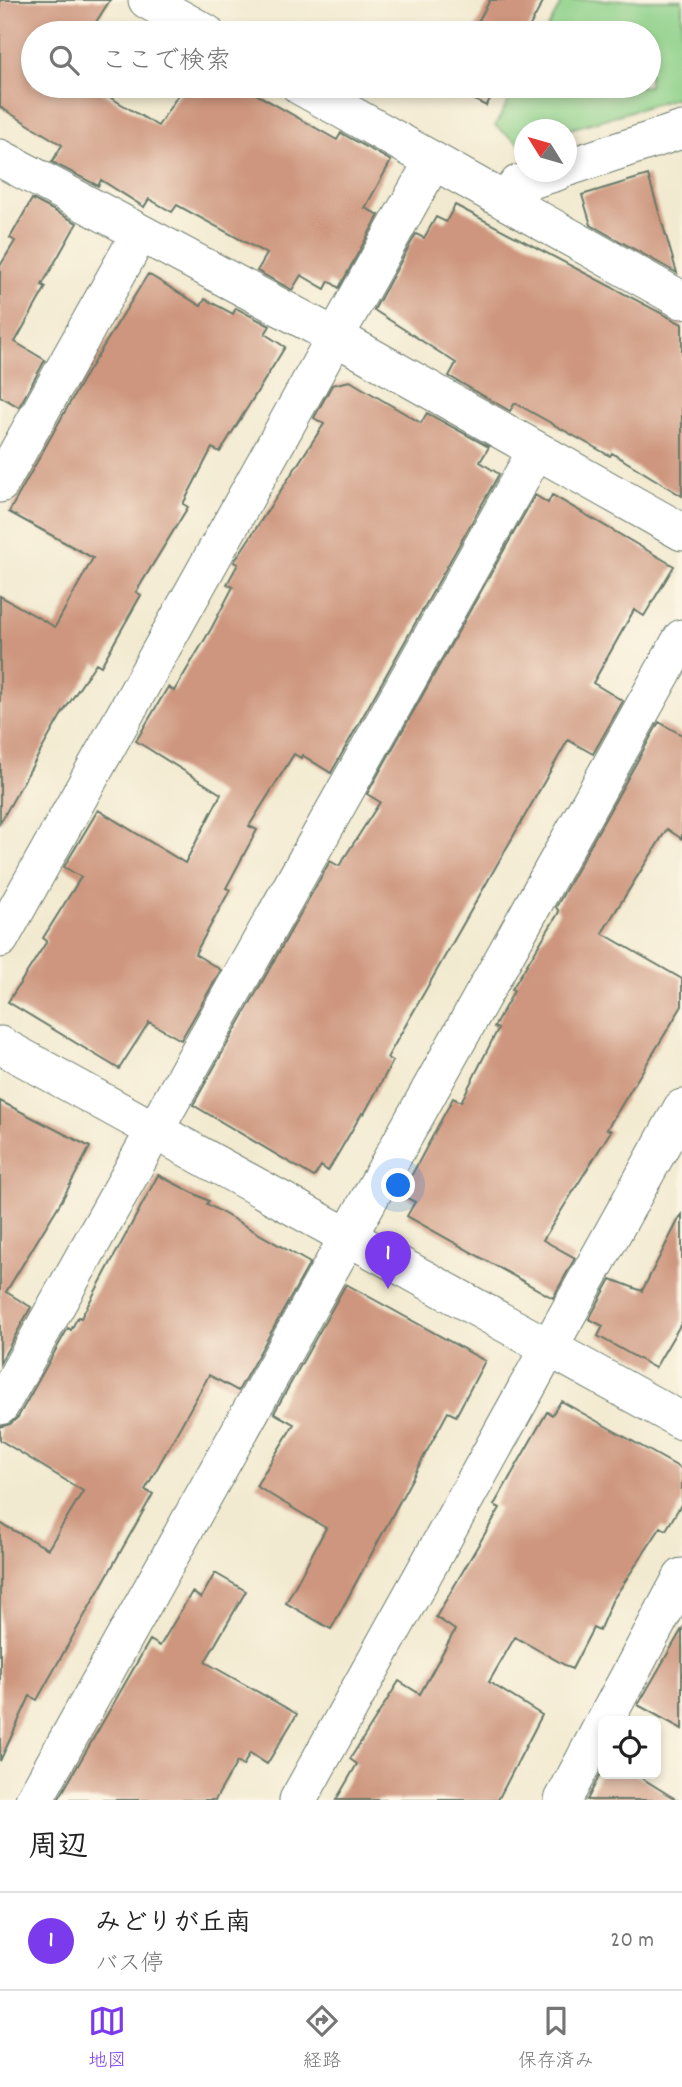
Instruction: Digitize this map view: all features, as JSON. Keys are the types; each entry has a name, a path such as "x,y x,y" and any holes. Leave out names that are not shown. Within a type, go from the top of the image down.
{"street":[{"path":"147,0 185,21"},
{"path":"321,98 682,300"},
{"path":"577,164 682,130"},
{"path":"0,158 336,337 682,532"},
{"path":"0,939 433,161"},
{"path":"505,201 518,184 524,182"},
{"path":"0,484 140,233"},
{"path":"0,1406 536,452"},
{"path":"34,1800 682,638"},
{"path":"0,1045 682,1421"},
{"path":"298,1800 682,1108"},
{"path":"608,1716 682,1577"},
{"path":"563,1800 598,1734"}],"green space":[{"path":"563,0 682,0 682,96 577,127 577,119 514,119 514,140 495,126 510,98 661,98 661,21 552,21"}],"building":[{"path":"0,0 110,0 97,21 21,21 21,98 111,98 158,126 176,98 263,98 337,140 341,133 391,161 365,208 379,215 339,288 329,281 325,289 301,275 292,290 257,271 267,254 177,205 172,212 149,199 144,207 101,180 98,186 52,162 62,145 0,107"},
{"path":"490,0 544,0 533,21 479,21"},
{"path":"471,98 491,98 486,106"},
{"path":"648,175 677,273 591,225 582,195"},
{"path":"32,199 77,223 42,285 46,287 15,342 45,360 19,407 0,396 0,266 15,241 10,238"},
{"path":"455,205 682,324 682,496 612,453 610,456 515,403 510,411 449,376 456,363 374,310 416,234 424,238 436,217 446,222"},
{"path":"148,274 201,306 205,299 233,314 236,308 270,326 265,334 285,347 220,452 212,448 183,504 188,507 136,592 141,595 101,666 96,663 60,717 0,823 0,596 55,627 93,558 9,512 82,381"},
{"path":"350,381 421,423 427,413 489,447 480,462 499,474 331,773 302,755 301,758 294,754 249,826 257,830 226,888 230,890 195,954 221,970 181,1040 149,1022 119,1069 8,1002 47,941 43,938 81,877 64,867 98,810 185,863 221,794 136,741 168,687 174,691 211,629 233,587 227,584 238,564 234,562 324,424 314,418 332,385"},
{"path":"535,495 548,503 552,495 674,566 644,616 634,610 593,683 623,701 593,754 568,740 387,1058 393,1061 364,1114 362,1113 328,1171 321,1166 314,1177 193,1105 330,861 339,866 380,802 367,794"},
{"path":"659,722 682,735 682,839 667,829 602,933 682,979 682,1006 607,1129 611,1131 543,1240 575,1258 553,1298 407,1216 415,1202 401,1195 453,1098 461,1102 498,1029 494,1027 514,991 512,989 559,912 556,907"},
{"path":"0,1101 90,1147 62,1200 6,1292 31,1307 0,1363"},
{"path":"158,1175 209,1201 207,1204 310,1263 238,1391 209,1375 145,1490 153,1494 37,1700 30,1696 0,1761 0,1523 48,1549 83,1491 0,1440 0,1427 10,1424 18,1417 68,1328 71,1330 78,1317 81,1318"},
{"path":"682,1213 682,1322 655,1368 598,1336 603,1326 589,1319 611,1279 642,1291"},
{"path":"346,1284 485,1361 456,1416 448,1412 331,1629 286,1603 326,1528 256,1486 294,1424 274,1413"},
{"path":"561,1401 682,1469 682,1503 666,1530 661,1527 612,1601 599,1631 593,1628 572,1669 515,1637 489,1682 542,1715 498,1800 336,1800 357,1764 350,1759 399,1681 420,1694 455,1630 436,1617 500,1508 494,1505 547,1412 552,1415"},
{"path":"215,1573 246,1591 205,1662 297,1714 267,1764 250,1753 243,1766 237,1762 215,1800 58,1800 150,1640 160,1646 192,1592 201,1598"},
{"path":"682,1629 682,1729 638,1705"},
{"path":"598,1779 643,1779 677,1800 587,1800"}],"place":[{"name":"みどりが丘南","path":"388,1289"}]}
